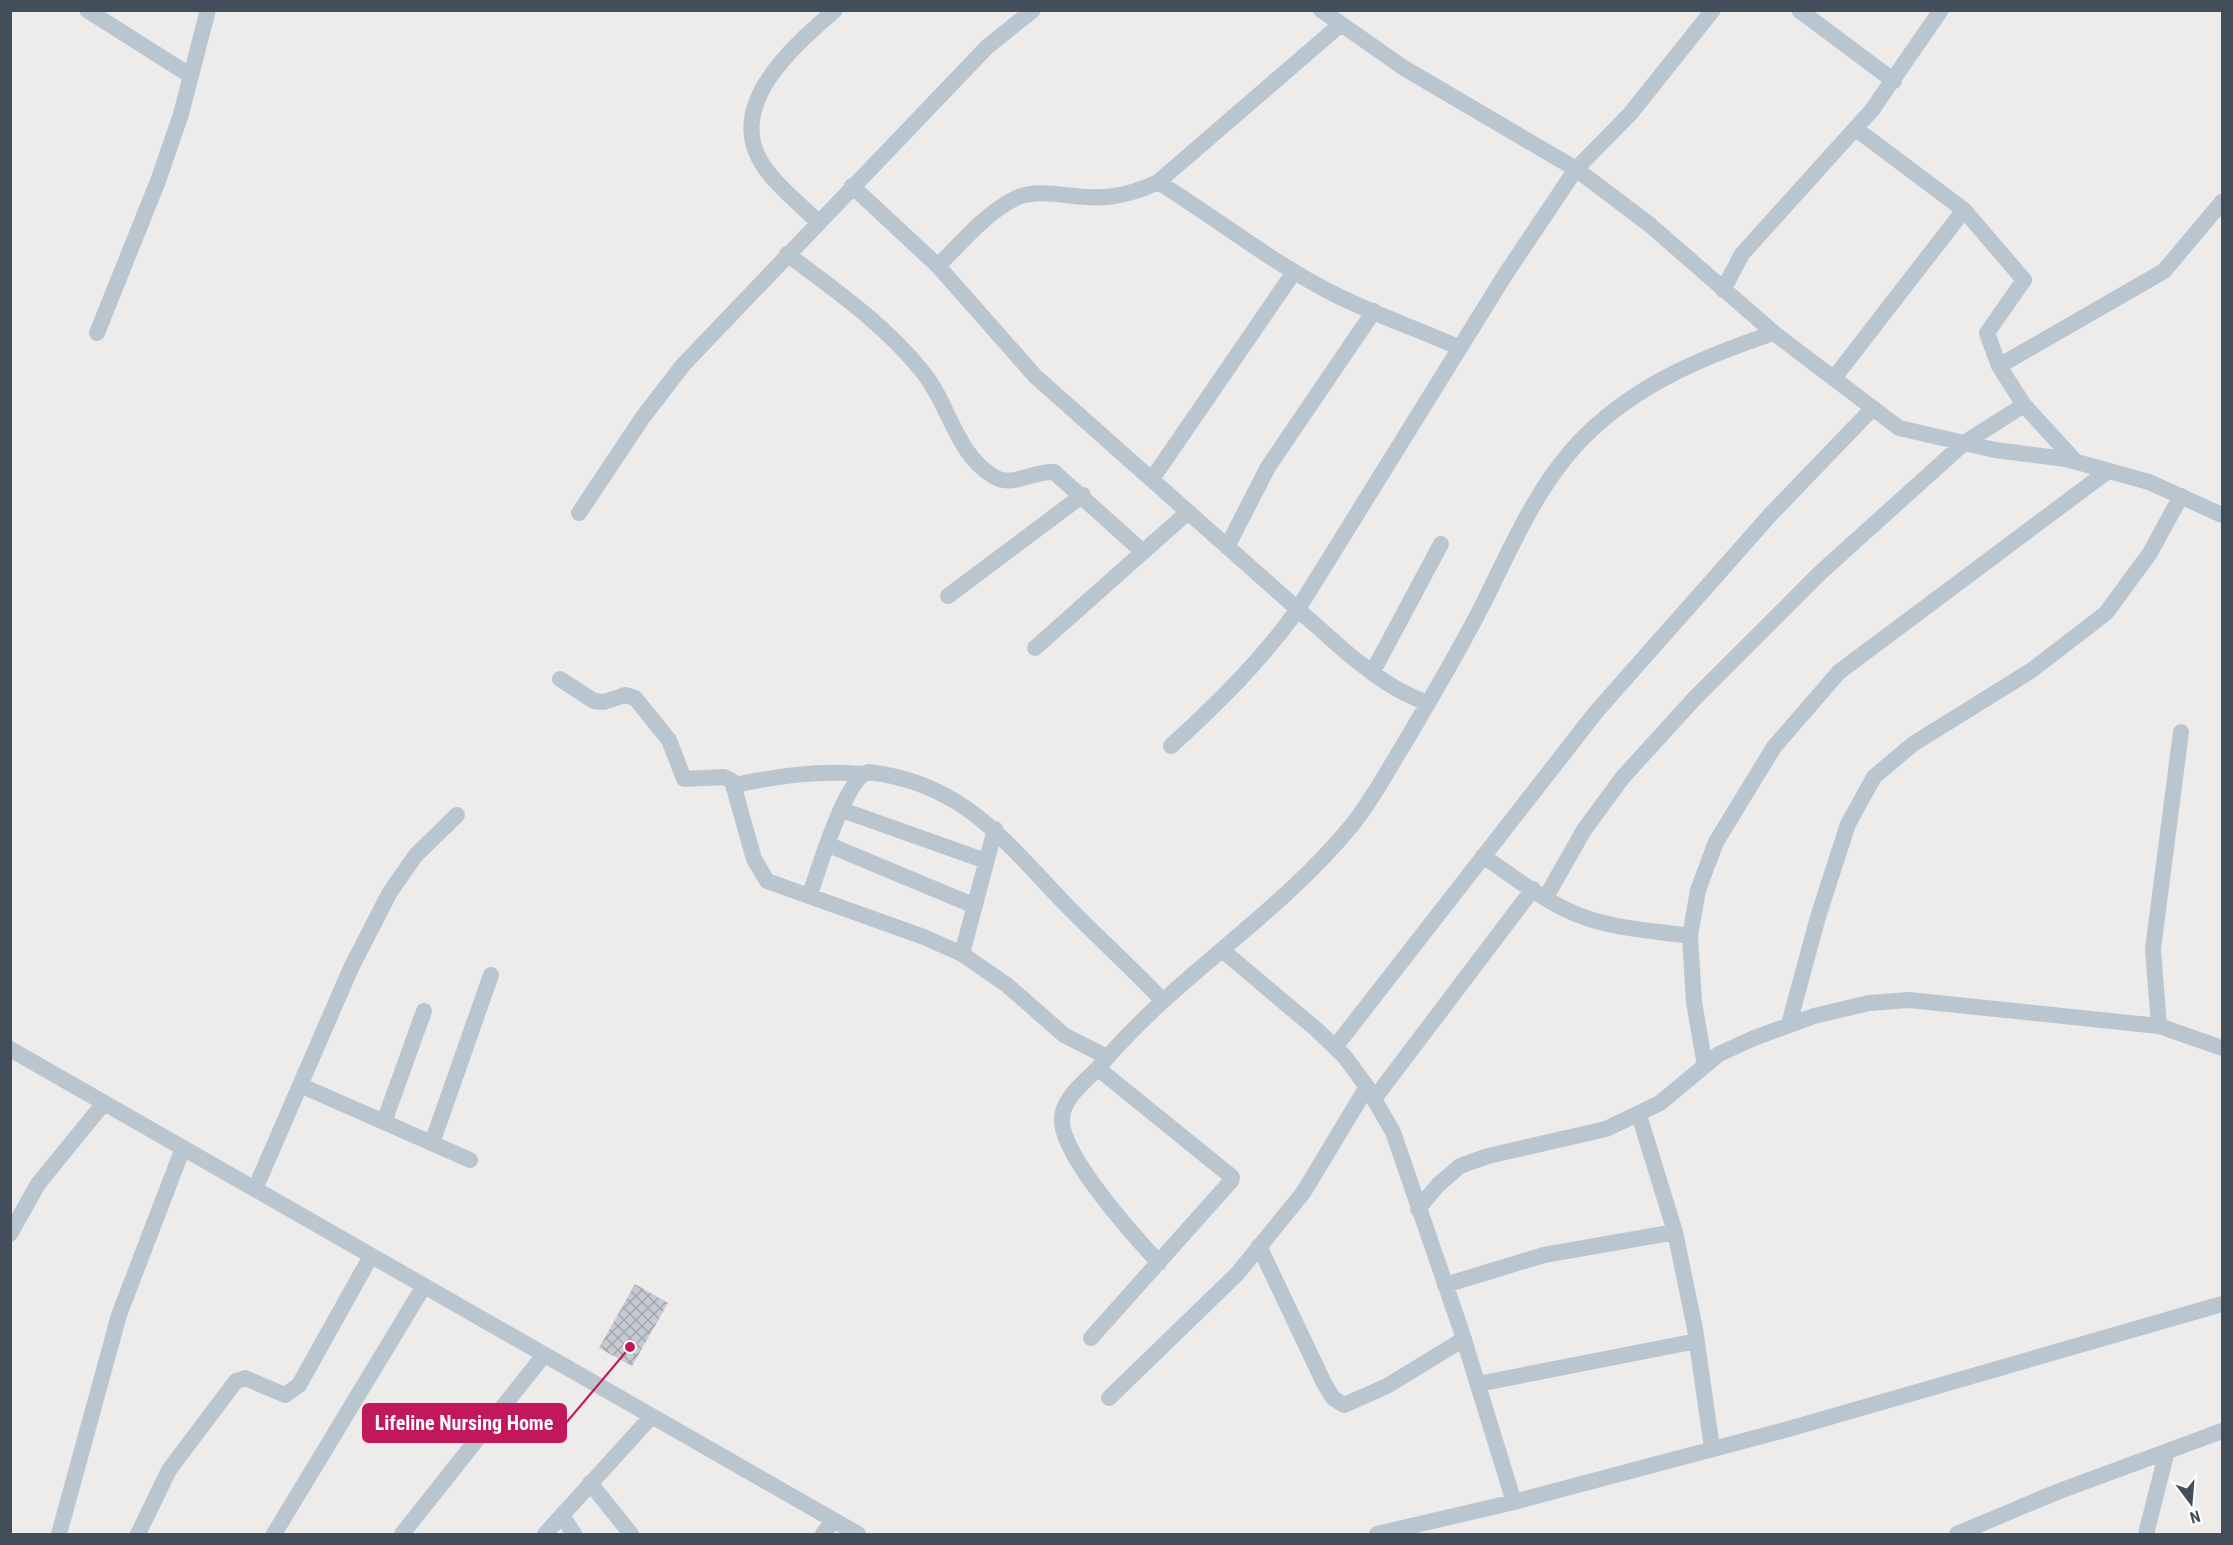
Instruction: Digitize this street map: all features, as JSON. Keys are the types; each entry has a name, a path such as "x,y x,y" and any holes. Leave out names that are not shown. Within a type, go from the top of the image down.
{"street":[{"path":"87,10 191,76"},
{"path":"97,333 158,181 191,76 208,10"},
{"path":"818,222 769,174 754,148 751,128 755,101 779,65 835,10"},
{"path":"579,513 643,417 683,365 987,47 1033,10"},
{"path":"1322,10 1340,25 1404,68 1576,170 1650,225 1774,333 1899,428 2076,462 2149,482 2223,515"},
{"path":"1171,746 1235,686 1268,651 1298,609 1460,348 1576,170 1630,114 1713,10"},
{"path":"1799,10 1894,81"},
{"path":"1724,290 1742,254 1856,129 1894,81 1941,10"},
{"path":"938,266 988,218 1015,199 1034,193 1111,197 1139,192 1158,182 1340,25"},
{"path":"1856,129 1964,210 2024,280 1987,333 1999,366 2024,405 2076,462"},
{"path":"1158,182 1294,272 1333,294 1460,348"},
{"path":"852,186 938,266 1035,376 1372,673 1407,696 1428,704"},
{"path":"1999,366 2164,271 2223,202"},
{"path":"1834,378 1964,210"},
{"path":"787,254 868,315 901,346 938,390 955,431 978,465 993,477 1004,481 1045,471 1054,472 1083,495 1143,552"},
{"path":"1152,479 1294,272"},
{"path":"1227,547 1268,467 1374,311"},
{"path":"1159,1263 1097,1191 1066,1137 1061,1118 1067,1101 1163,1001 1222,950 1351,826 1462,646 1539,495 1560,465 1586,435 1626,401 1657,381 1724,350 1774,333"},
{"path":"1109,1398 1237,1274 1303,1193 1370,1093 1539,893 1623,777 1694,699 1820,573 1964,442 2024,405"},
{"path":"1335,1047 1596,712 1771,514 1873,408"},
{"path":"1705,1066 1694,1002 1690,936 1698,890 1716,842 1774,747 1839,672 2108,471"},
{"path":"948,596 1083,495"},
{"path":"1789,1024 1818,917 1848,824 1874,777 1913,744 2032,670 2106,613 2150,553 2181,496"},
{"path":"1035,648 1188,512"},
{"path":"1372,673 1442,544"},
{"path":"560,679 594,701 604,702 625,695 631,696 657,722 669,740 684,779 724,777 735,785 753,859 761,875 776,886 924,937 962,954 1007,984 1064,1035 1104,1061"},
{"path":"2159,1026 2153,949 2181,732"},
{"path":"735,785 793,773 829,771 862,774 876,772 913,782 951,798 995,829 1163,1001"},
{"path":"809,896 851,789 862,774"},
{"path":"842,810 986,861"},
{"path":"255,1189 351,968 390,892 417,855 457,815"},
{"path":"962,954 995,829"},
{"path":"829,845 975,906"},
{"path":"1483,856 1539,893 1581,916 1631,928 1690,936"},
{"path":"1222,950 1335,1047 1370,1093 1393,1132 1464,1339 1514,1502"},
{"path":"432,1143 491,975"},
{"path":"1418,1209 1438,1185 1460,1166 1488,1156 1606,1129 1660,1103 1719,1054 1789,1024 1869,1003 1909,1000 2159,1026 2223,1048"},
{"path":"384,1122 424,1011"},
{"path":"10,1049 651,1417 828,1528 858,1534"},
{"path":"1091,1338 1231,1181 1232,1177 1101,1071 1104,1061"},
{"path":"300,1085 470,1160"},
{"path":"10,1234 38,1184 104,1103"},
{"path":"1639,1115 1675,1232 1697,1341 1712,1449"},
{"path":"59,1534 119,1315 183,1148"},
{"path":"1445,1286 1544,1255 1675,1232"},
{"path":"1259,1246 1324,1383 1333,1398 1344,1405 1387,1386 1464,1339"},
{"path":"138,1534 169,1470 236,1381 245,1378 285,1395 299,1385 371,1256"},
{"path":"274,1534 424,1286"},
{"path":"1377,1534 1514,1502 1808,1424 2223,1304"},
{"path":"1478,1384 1697,1341"},
{"path":"402,1534 544,1355"},
{"path":"545,1534 651,1417"},
{"path":"1957,1534 2057,1492 2223,1431"},
{"path":"2144,1534 2167,1451"},
{"path":"590,1483 631,1534"},
{"path":"562,1516 574,1534"}],"building":[{"path":"635,1284 668,1303 632,1366 599,1348"}],"place":[{"name":"Lifeline Nursing Home","path":"630,1347"}]}
